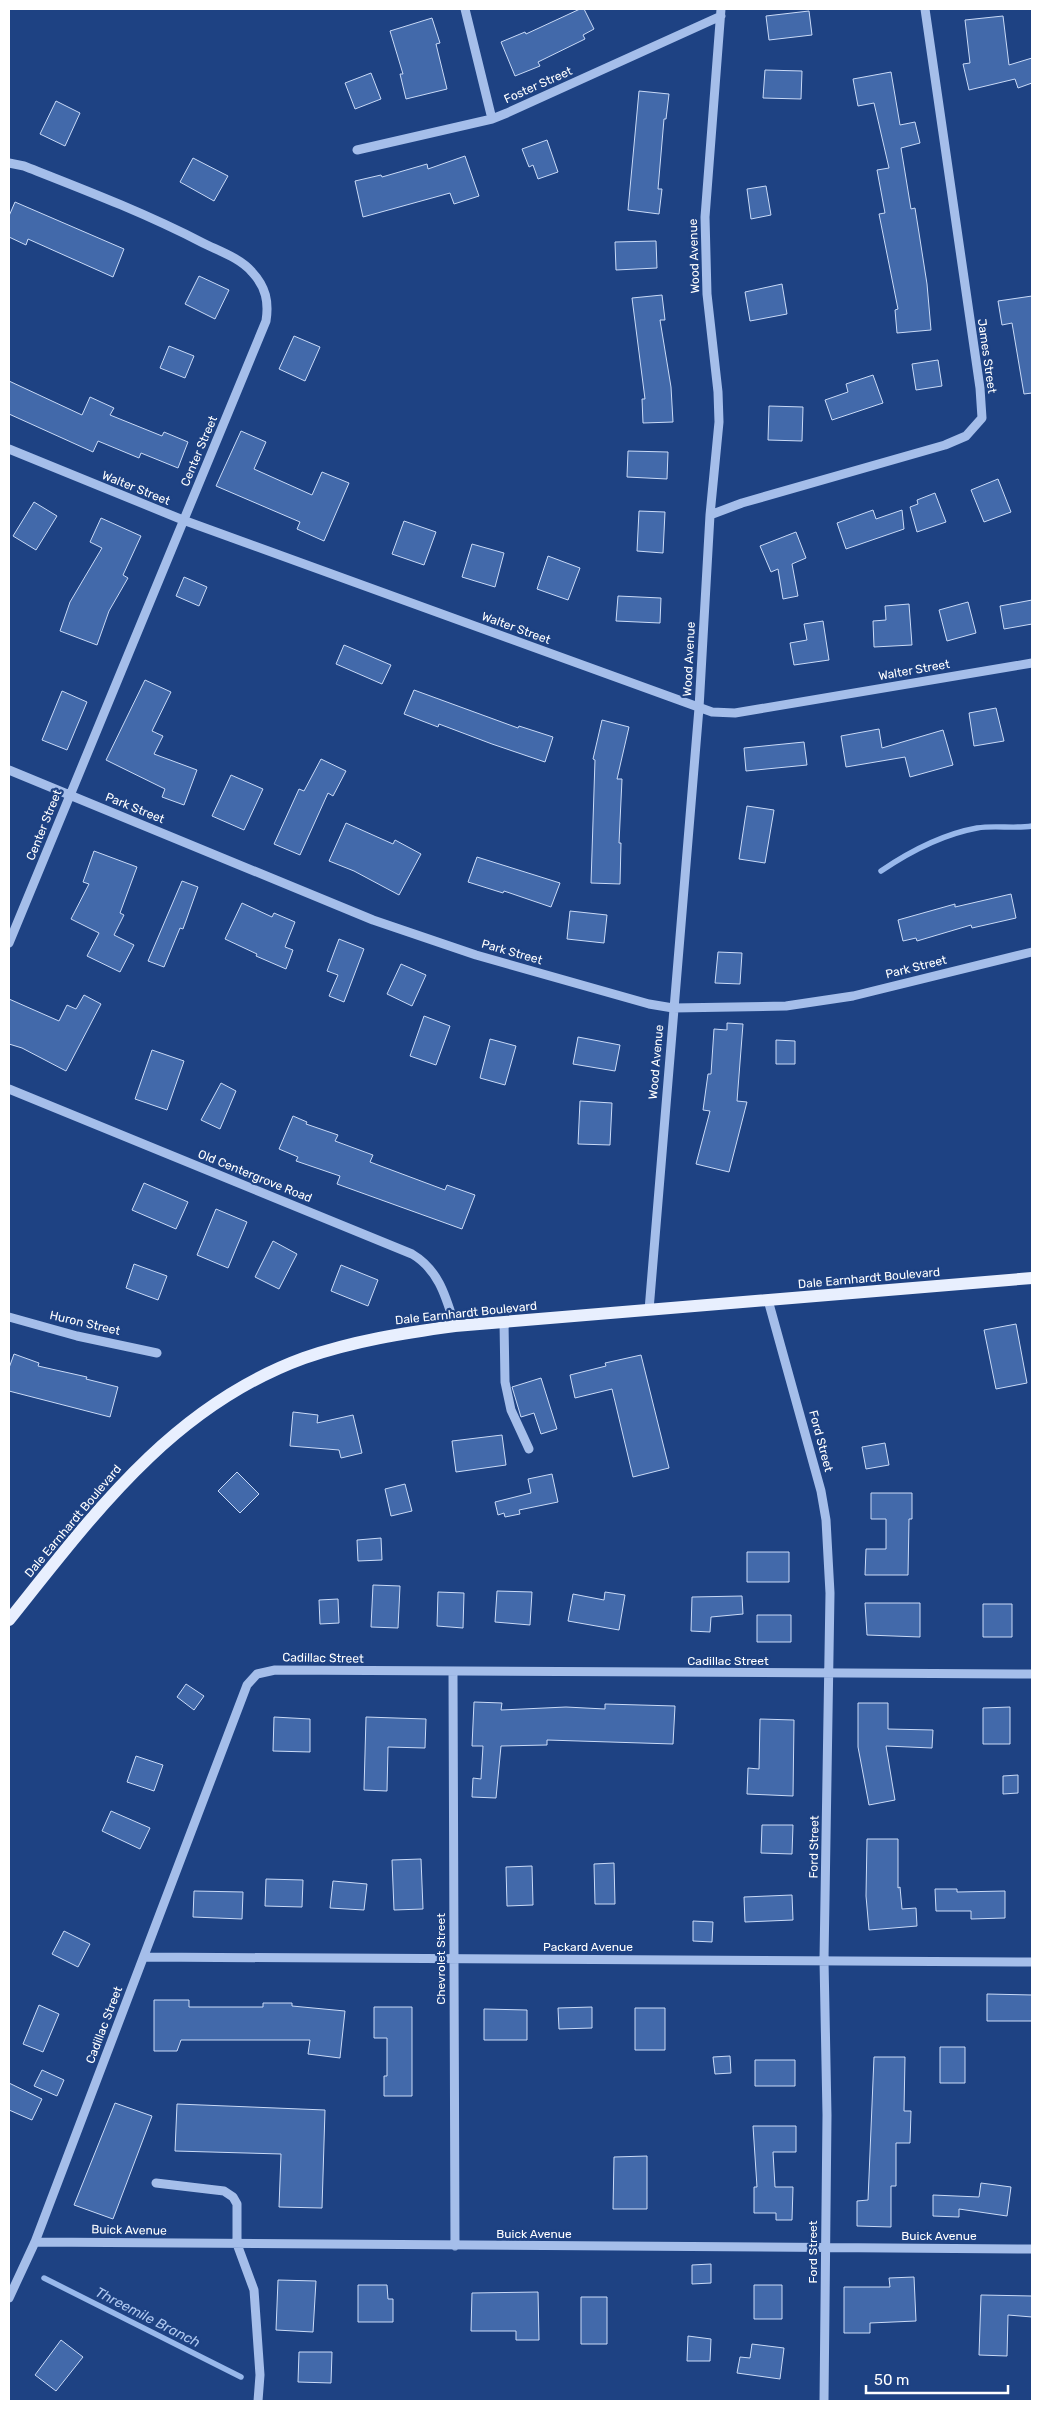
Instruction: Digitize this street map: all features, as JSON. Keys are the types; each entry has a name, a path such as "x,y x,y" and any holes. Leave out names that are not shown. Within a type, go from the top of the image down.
{"main road":[{"name":"Dale Earnhardt Boulevard","path":"9,1620 113,1491 152,1452 195,1418 244,1386 303,1359 387,1335 455,1326 1032,1278"}],"street":[{"path":"465,9 492,119"},
{"name":"James Street","path":"710,515 742,503 945,446 966,436 982,418 980,388 925,9"},
{"name":"Foster Street","path":"357,150 492,119 721,12"},
{"name":"Wood Avenue","path":"649,1310 672,1008 699,708 710,515 719,422 717,374 707,294 705,217 721,12"},
{"name":"Center Street","path":"9,163 24,166 150,216 236,260 252,271 263,287 269,305 266,321 9,943"},
{"name":"Walter Street","path":"9,449 183,520 712,712 735,713 1032,663"},
{"name":"Park Street","path":"9,770 373,920 476,955 649,1004 672,1008 786,1006 853,996 1032,952"},
{"name":"Old Centergrove Road","path":"9,1089 412,1254 424,1262 441,1284 455,1326"},
{"name":"Ford Street","path":"768,1300 821,1491 826,1520 830,1593 824,1960 826,2249 824,2401"},
{"name":"Huron Street","path":"9,1316 77,1336 157,1353"},
{"path":"504,1322 506,1382 511,1410 529,1449"},
{"name":"Cadillac Street","path":"9,2298 35,2242 247,1685 257,1674 275,1670 1032,1674"},
{"name":"Chevrolet Street","path":"453,1672 455,2246"},
{"name":"Packard Avenue","path":"144,1957 1032,1962"},
{"path":"156,2183 224,2191 237,2204 237,2244 254,2290 260,2375 258,2401"},
{"name":"Buick Avenue","path":"35,2242 1032,2249"}],"building":[{"path":"580,9 584,9 594,29 583,35 585,39 538,62 540,66 515,76 501,42 525,32 526,34"},
{"path":"809,11 812,35 769,40 766,16"},
{"path":"1003,16 1009,65 1032,58 1032,83 1018,88 1015,79 969,90 963,64 970,63 965,20"},
{"path":"432,18 440,43 436,44 447,89 406,99 400,74 403,74 390,31"},
{"path":"765,70 802,71 801,99 763,98"},
{"path":"891,72 900,125 915,122 920,143 901,148 911,209 915,208 927,284 931,330 897,333 895,310 898,309 879,214 885,213 877,170 889,168 874,103 858,106 853,79"},
{"path":"371,73 381,99 355,109 345,83"},
{"path":"639,91 669,94 666,119 664,119 658,189 662,189 659,214 628,210"},
{"path":"56,101 80,113 65,146 40,134"},
{"path":"547,140 558,172 538,179 533,165 529,167 522,149"},
{"path":"465,156 479,196 454,204 450,193 363,217 355,181 381,175 382,177 427,164 428,169"},
{"path":"193,158 228,176 214,201 180,182"},
{"path":"766,186 771,215 751,219 747,189"},
{"path":"15,202 124,249 113,277 28,239 26,245 9,237 9,216"},
{"path":"656,241 657,268 616,270 615,242"},
{"path":"199,276 229,290 215,319 185,304"},
{"path":"782,284 787,314 750,321 745,292"},
{"path":"662,295 665,320 660,320 671,387 673,422 643,423 642,399 645,399 632,298"},
{"path":"1032,296 1032,393 1024,394 1012,323 1002,325 998,301"},
{"path":"294,336 320,347 305,381 279,369"},
{"path":"169,346 194,356 185,378 160,368"},
{"path":"938,360 942,386 916,390 912,364"},
{"path":"873,375 883,403 832,420 825,400 848,392 846,384"},
{"path":"9,381 82,415 90,397 114,408 110,415 162,436 164,432 188,442 178,468 141,453 139,458 98,441 93,452 9,414"},
{"path":"769,406 803,407 802,441 768,440"},
{"path":"241,431 266,442 254,469 312,495 322,472 349,483 324,541 297,529 300,522 216,486"},
{"path":"628,451 668,452 667,479 627,477"},
{"path":"998,479 1011,512 984,522 971,490"},
{"path":"935,493 946,522 917,532 910,507 918,504 917,500"},
{"path":"34,502 57,516 36,550 13,536"},
{"path":"873,510 876,519 902,510 904,529 846,549 837,523"},
{"path":"639,511 665,512 663,553 637,551"},
{"path":"101,518 141,536 123,575 128,578 109,611 97,645 60,631 70,602 102,548 90,542"},
{"path":"404,521 436,532 424,565 392,554"},
{"path":"796,532 806,558 792,564 798,596 783,599 778,569 771,572 760,546"},
{"path":"472,544 504,553 495,587 462,577"},
{"path":"548,556 580,568 568,600 537,589"},
{"path":"184,577 207,587 199,606 176,596"},
{"path":"618,596 661,598 660,623 616,621"},
{"path":"1032,600 1032,624 1004,629 1000,606"},
{"path":"968,602 976,633 947,641 939,610"},
{"path":"909,604 912,645 874,647 873,621 886,620 885,606"},
{"path":"823,621 829,660 794,665 790,643 807,640 804,624"},
{"path":"344,645 391,665 382,684 336,664"},
{"path":"145,680 171,692 152,731 163,736 154,754 197,770 184,805 162,797 165,789 106,760"},
{"path":"414,690 518,728 519,726 553,737 545,762 439,724 438,727 404,714"},
{"path":"62,691 87,702 67,750 42,740"},
{"path":"996,708 1004,741 974,746 969,713"},
{"path":"602,720 629,727 617,779 622,779 619,843 621,843 620,884 591,883 595,760 593,759"},
{"path":"879,729 882,748 943,730 953,765 910,777 905,757 846,767 841,736"},
{"path":"804,742 807,765 746,771 744,748"},
{"path":"321,759 346,771 333,796 328,793 300,855 274,844 299,789 304,791"},
{"path":"231,775 263,789 244,830 212,816"},
{"path":"747,806 774,810 765,863 739,859"},
{"path":"346,823 393,844 395,840 421,854 399,895 354,871 329,861"},
{"path":"94,851 137,867 120,913 124,915 114,935 134,945 120,972 87,956 99,933 71,919 89,884 83,882"},
{"path":"477,857 560,883 551,907 504,891 503,893 468,882"},
{"path":"182,881 198,887 183,929 180,928 164,967 148,961"},
{"path":"1011,894 1016,918 972,928 971,925 917,941 916,938 903,941 898,920 955,904 955,907"},
{"path":"242,903 272,917 274,913 295,922 285,947 293,950 286,969 256,956 257,954 225,939"},
{"path":"570,911 607,915 604,943 567,939"},
{"path":"339,939 364,949 344,1002 329,996 338,975 327,971"},
{"path":"718,952 742,953 740,984 715,983"},
{"path":"401,964 426,975 412,1006 387,994"},
{"path":"84,995 101,1004 66,1071 22,1048 9,1044 9,999 59,1021 67,1005 76,1009"},
{"path":"424,1016 450,1026 436,1065 410,1056"},
{"path":"727,1023 743,1024 737,1101 747,1102 729,1172 696,1164 710,1111 703,1110 708,1074 711,1074 714,1029 727,1030"},
{"path":"578,1037 620,1045 615,1071 573,1064"},
{"path":"490,1039 516,1046 505,1085 480,1078"},
{"path":"776,1040 795,1041 795,1064 776,1064"},
{"path":"152,1050 184,1061 167,1110 135,1099"},
{"path":"221,1083 236,1091 220,1129 201,1120"},
{"path":"580,1101 612,1103 610,1145 578,1144"},
{"path":"293,1116 307,1122 306,1124 338,1135 335,1141 373,1155 370,1162 445,1190 447,1185 475,1195 462,1229 337,1184 340,1176 296,1161 298,1157 279,1149"},
{"path":"144,1183 188,1202 176,1229 132,1210"},
{"path":"216,1209 247,1222 228,1268 197,1255"},
{"path":"273,1241 297,1254 279,1289 255,1277"},
{"path":"134,1264 167,1276 158,1300 126,1288"},
{"path":"341,1265 378,1280 368,1306 331,1291"},
{"path":"1016,1324 1027,1383 996,1389 984,1330"},
{"path":"14,1354 39,1363 38,1366 87,1377 86,1379 118,1387 110,1417 9,1391 9,1368"},
{"path":"641,1355 669,1468 633,1477 612,1389 575,1398 570,1375 606,1366 605,1363"},
{"path":"541,1378 557,1429 541,1434 534,1413 521,1417 512,1387"},
{"path":"293,1412 318,1415 317,1423 353,1415 362,1453 341,1458 339,1450 290,1446"},
{"path":"502,1435 506,1465 456,1472 452,1441"},
{"path":"885,1443 889,1465 866,1469 862,1447"},
{"path":"237,1472 259,1494 240,1513 218,1491"},
{"path":"552,1474 558,1502 519,1510 520,1514 505,1517 504,1513 498,1515 495,1502 531,1493 528,1479"},
{"path":"405,1484 412,1511 391,1516 385,1489"},
{"path":"871,1493 912,1493 912,1519 909,1519 908,1575 865,1575 866,1549 886,1549 886,1519 871,1519"},
{"path":"381,1538 382,1560 358,1561 357,1540"},
{"path":"747,1552 789,1552 789,1582 747,1582"},
{"path":"373,1585 400,1586 398,1628 371,1627"},
{"path":"497,1591 532,1592 530,1625 495,1622"},
{"path":"438,1592 464,1593 463,1628 437,1626"},
{"path":"605,1592 625,1595 619,1630 568,1621 573,1594 604,1600"},
{"path":"742,1596 743,1614 711,1617 710,1632 691,1631 692,1597"},
{"path":"338,1599 339,1623 320,1624 319,1600"},
{"path":"865,1603 920,1603 920,1637 867,1635"},
{"path":"983,1604 1012,1604 1012,1637 983,1637"},
{"path":"757,1615 791,1615 791,1642 757,1642"},
{"path":"186,1684 204,1696 194,1710 177,1697"},
{"path":"474,1702 502,1703 501,1710 566,1707 605,1709 605,1704 675,1706 673,1744 547,1740 547,1745 501,1746 496,1798 472,1797 473,1778 481,1779 483,1746 472,1746"},
{"path":"858,1703 888,1703 888,1729 933,1730 932,1748 886,1746 895,1800 869,1805 858,1747"},
{"path":"1010,1707 1010,1744 983,1744 983,1708"},
{"path":"274,1717 310,1719 310,1752 273,1751"},
{"path":"366,1717 426,1719 425,1748 388,1747 387,1791 364,1790"},
{"path":"760,1719 794,1720 793,1796 747,1794 748,1768 759,1769"},
{"path":"136,1756 163,1765 154,1791 127,1782"},
{"path":"1018,1775 1018,1793 1003,1794 1003,1776"},
{"path":"111,1811 150,1828 140,1849 102,1831"},
{"path":"762,1825 793,1825 792,1854 761,1853"},
{"path":"867,1839 898,1839 898,1888 900,1887 902,1909 916,1908 917,1926 869,1930 866,1896"},
{"path":"421,1859 423,1909 394,1910 392,1860"},
{"path":"614,1863 615,1904 595,1904 594,1864"},
{"path":"532,1866 533,1905 507,1906 506,1867"},
{"path":"266,1879 303,1880 302,1907 265,1906"},
{"path":"333,1881 367,1884 364,1910 330,1908"},
{"path":"935,1889 957,1889 957,1892 1005,1891 1005,1918 971,1919 971,1911 936,1911"},
{"path":"194,1891 243,1892 242,1919 193,1917"},
{"path":"792,1895 793,1920 745,1922 744,1897"},
{"path":"693,1921 713,1922 712,1942 693,1941"},
{"path":"64,1931 90,1944 78,1967 52,1954"},
{"path":"987,1994 1032,1995 1032,2021 987,2021"},
{"path":"154,2000 189,2000 189,2007 263,2007 263,2003 292,2003 292,2006 345,2011 340,2058 308,2054 310,2040 181,2040 177,2051 154,2051"},
{"path":"39,2005 59,2014 43,2052 23,2044"},
{"path":"374,2007 412,2007 412,2096 384,2096 384,2076 387,2076 387,2038 374,2038"},
{"path":"592,2007 592,2028 559,2029 558,2008"},
{"path":"635,2008 665,2008 665,2050 635,2050"},
{"path":"484,2009 527,2010 527,2040 484,2040"},
{"path":"940,2047 965,2047 965,2083 940,2083"},
{"path":"730,2056 731,2073 715,2074 713,2057"},
{"path":"874,2057 905,2057 904,2111 911,2111 910,2143 896,2143 896,2186 891,2186 891,2227 857,2226 857,2201 868,2200"},
{"path":"755,2060 795,2060 795,2086 755,2086"},
{"path":"42,2070 64,2080 57,2096 34,2086"},
{"path":"9,2083 42,2099 32,2120 9,2110"},
{"path":"115,2103 152,2116 113,2219 74,2205"},
{"path":"177,2104 325,2110 322,2208 279,2207 281,2154 175,2151"},
{"path":"753,2126 796,2126 796,2152 773,2152 775,2187 793,2187 792,2220 776,2220 776,2213 754,2213 754,2187 757,2187"},
{"path":"647,2156 647,2209 613,2209 614,2157"},
{"path":"981,2183 1011,2187 1007,2216 959,2209 959,2217 933,2216 933,2195 979,2197"},
{"path":"711,2264 711,2283 692,2284 692,2265"},
{"path":"914,2277 916,2321 870,2323 870,2333 844,2333 844,2287 890,2287 889,2278"},
{"path":"278,2280 316,2281 313,2332 276,2330"},
{"path":"358,2285 387,2285 388,2299 393,2299 393,2322 358,2322"},
{"path":"754,2285 782,2285 782,2319 754,2319"},
{"path":"538,2292 539,2340 516,2340 516,2331 471,2331 472,2293"},
{"path":"981,2295 1032,2296 1032,2317 1008,2315 1007,2356 979,2355"},
{"path":"581,2297 607,2297 607,2344 581,2344"},
{"path":"688,2336 711,2339 710,2361 687,2361"},
{"path":"61,2340 83,2357 56,2391 35,2375"},
{"path":"752,2344 784,2348 780,2379 737,2373 740,2357 750,2358"},
{"path":"299,2352 332,2352 331,2383 298,2382"}],"waterway":[{"path":"881,871 927,845 965,831 984,827 1032,826"},
{"name":"Threemile Branch","path":"44,2278 241,2377"}]}
